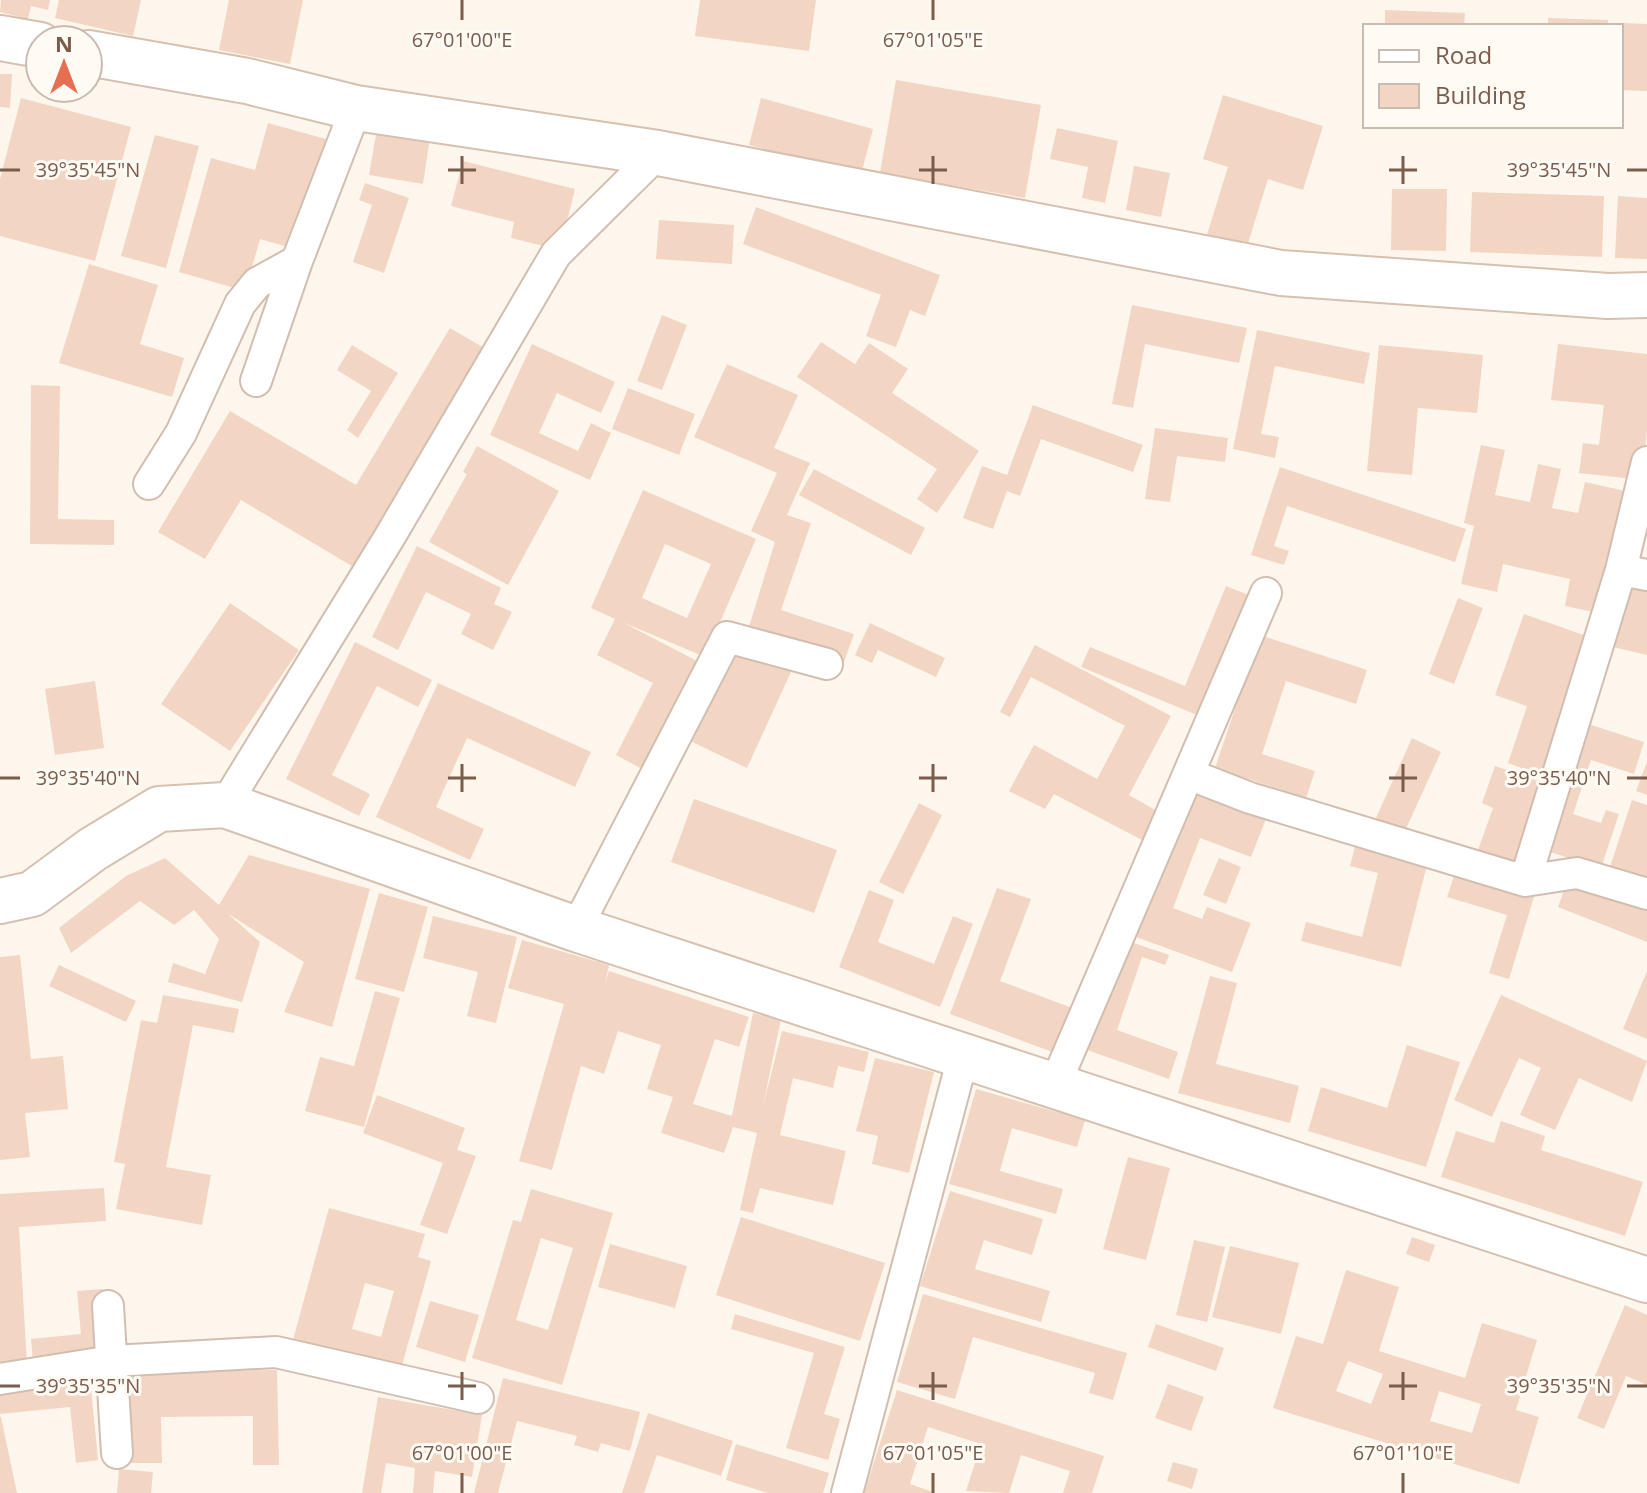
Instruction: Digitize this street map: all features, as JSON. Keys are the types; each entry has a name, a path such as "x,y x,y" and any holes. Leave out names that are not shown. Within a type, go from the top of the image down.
{"main road":[{"path":"0,38 24,42"},
{"path":"104,56 247,81 356,108 658,153 1281,273 1608,296 1647,295"},
{"path":"0,901 32,894 93,849 159,809 225,805 576,929 1647,1280"}],"street":[{"path":"256,381 297,261 356,108"},
{"path":"225,805 389,538 556,254 658,153"},
{"path":"149,484 181,433 240,304 257,283 297,261"},
{"path":"1525,881 1634,572 1647,462"},
{"path":"1054,1087 1191,775 1266,593"},
{"path":"576,929 727,637 827,664"},
{"path":"1191,775 1250,798 1525,881 1577,873 1647,894"},
{"path":"847,1493 958,1076 973,1058"},
{"path":"108,1306 117,1453"},
{"path":"0,1379 112,1361 276,1352 478,1398"}],"building":[{"path":"1,0 50,0 48,10 31,6 28,19 0,12"},
{"path":"59,0 141,0 133,36 104,29 104,24 81,24 55,18"},
{"path":"229,0 303,0 290,64 219,50"},
{"path":"700,0 816,0 809,51 695,36"},
{"path":"1385,10 1465,13 1464,24 1385,24"},
{"path":"1548,18 1608,20 1608,24 1548,24"},
{"path":"1624,23 1647,24 1647,91 1623,90"},
{"path":"0,74 12,74 10,108 0,107"},
{"path":"896,80 1041,105 1025,198 880,173"},
{"path":"1223,95 1323,126 1303,190 1268,179 1245,253 1205,241 1228,167 1203,159"},
{"path":"21,98 24,104 44,104 131,127 95,261 0,236 0,179"},
{"path":"761,98 873,129 861,175 749,145"},
{"path":"268,123 326,139 295,249 260,239 245,291 179,272 211,158 255,170"},
{"path":"1057,128 1118,141 1105,203 1082,198 1088,167 1050,159"},
{"path":"377,129 430,137 423,184 369,175"},
{"path":"155,135 199,146 166,268 121,256"},
{"path":"463,161 575,189 560,250 511,238 514,222 451,206"},
{"path":"1134,166 1170,173 1161,217 1126,210"},
{"path":"365,183 409,198 384,273 353,262 372,205 359,200"},
{"path":"1392,189 1447,189 1446,251 1391,250"},
{"path":"1472,192 1604,196 1602,257 1470,252"},
{"path":"1618,196 1647,198 1647,259 1615,258"},
{"path":"756,207 940,275 925,316 910,310 896,347 866,336 881,295 743,244"},
{"path":"659,220 734,225 732,264 656,259"},
{"path":"89,264 158,285 140,344 184,358 172,397 59,363"},
{"path":"1132,305 1247,328 1239,363 1145,344 1133,408 1112,404"},
{"path":"662,315 687,325 662,390 637,381"},
{"path":"450,328 486,349 355,568 241,500 205,559 158,532 230,411 356,485"},
{"path":"1257,330 1370,353 1364,384 1275,366 1261,434 1279,437 1275,458 1233,449"},
{"path":"821,342 855,364 869,343 908,369 892,393 979,451 937,513 917,499 937,469 797,377"},
{"path":"532,344 615,382 601,413 557,393 539,433 578,451 591,423 611,433 590,480 490,435"},
{"path":"1558,344 1647,354 1647,430 1642,480 1579,473 1583,443 1599,445 1604,405 1551,400"},
{"path":"352,345 398,373 358,438 347,430 371,391 337,370"},
{"path":"1379,345 1483,355 1477,413 1418,408 1412,475 1367,471"},
{"path":"727,364 798,395 774,448 810,463 787,515 811,523 781,610 854,634 844,662 748,630 775,542 751,531 777,473 694,437"},
{"path":"31,385 60,386 58,519 114,520 114,545 30,544"},
{"path":"628,388 695,414 679,455 612,429"},
{"path":"1033,405 1143,445 1133,472 1041,439 1020,496 1007,491 993,529 963,518 982,466 1007,475"},
{"path":"1155,428 1228,438 1225,462 1177,456 1170,502 1145,499"},
{"path":"1481,445 1505,450 1495,495 1530,502 1538,464 1561,469 1552,508 1578,513 1585,482 1625,491 1598,613 1565,606 1570,579 1503,564 1497,592 1461,584 1474,526 1464,523"},
{"path":"477,446 559,491 508,585 429,542 467,474 463,472"},
{"path":"1280,467 1466,529 1455,562 1287,506 1274,546 1289,551 1284,565 1251,555"},
{"path":"814,469 925,528 911,555 799,495"},
{"path":"643,490 756,539 705,657 622,622 701,663 646,771 616,755 653,683 597,655 615,619 591,608","holes":["665,544 711,564 687,618 642,598"]},
{"path":"417,546 501,588 494,604 512,612 493,650 461,634 471,614 426,592 398,650 372,637"},
{"path":"1618,584 1647,591 1647,655 1604,645"},
{"path":"1226,586 1254,597 1204,718 1081,667 1090,647 1185,686"},
{"path":"1458,598 1483,608 1454,684 1429,674"},
{"path":"230,603 299,650 230,751 161,704"},
{"path":"1524,614 1592,638 1544,776 1508,763 1527,706 1495,695"},
{"path":"870,623 945,658 936,677 878,650 872,663 855,655"},
{"path":"1260,635 1367,670 1356,704 1286,681 1262,754 1315,771 1306,798 1215,768"},
{"path":"355,642 432,680 418,707 377,686 332,775 370,794 359,816 286,779"},
{"path":"1035,645 1171,716 1129,795 1157,811 1142,840 1054,794 1045,809 1009,791 1034,745 1097,779 1125,726 1031,677 1010,717 1000,712"},
{"path":"735,647 791,672 747,768 692,742"},
{"path":"95,681 104,748 55,755 45,689"},
{"path":"438,683 591,752 575,787 467,738 436,807 484,829 470,860 376,817"},
{"path":"1585,723 1644,742 1634,774 1591,760 1573,814 1601,823 1606,810 1619,814 1601,868 1544,850"},
{"path":"1412,738 1441,752 1404,833 1375,820"},
{"path":"1647,762 1647,795 1636,791"},
{"path":"1495,766 1547,784 1518,865 1478,850 1493,808 1482,803"},
{"path":"1191,791 1266,819 1251,857 1200,838 1173,908 1202,919 1207,907 1251,923 1232,972 1136,937"},
{"path":"694,799 837,850 814,913 671,862"},
{"path":"1632,800 1647,805 1647,883 1609,870"},
{"path":"919,803 942,815 903,894 879,882"},
{"path":"1356,843 1428,861 1401,967 1301,941 1306,922 1362,937 1378,873 1350,866"},
{"path":"249,855 370,889 332,1027 284,1012 304,962 227,913 260,942 242,1002 168,982 173,963 205,974 219,939 194,910 174,925 140,901 71,953 59,928 126,876 165,858 219,905"},
{"path":"1219,858 1241,867 1226,904 1203,895"},
{"path":"1455,873 1534,897 1509,979 1489,973 1507,915 1447,897"},
{"path":"1568,879 1647,910 1647,942 1558,907"},
{"path":"997,888 1031,899 1000,981 1075,1009 1058,1054 950,1014"},
{"path":"869,890 894,900 878,942 934,964 953,916 973,924 940,1007 839,967"},
{"path":"379,893 428,907 404,992 355,979"},
{"path":"433,916 517,937 496,1023 467,1016 478,972 423,958"},
{"path":"522,940 609,965 605,983 609,971 749,1017 739,1047 715,1039 693,1104 732,1116 753,1013 781,1019 763,1106 782,1031 869,1052 864,1072 838,1066 833,1088 793,1078 780,1135 846,1151 833,1205 760,1188 753,1213 740,1210 757,1133 733,1127 724,1153 661,1133 673,1097 647,1089 661,1045 618,1031 604,1074 581,1066 552,1170 519,1161 564,1004 508,988"},
{"path":"1125,940 1169,955 1165,965 1142,957 1117,1030 1178,1052 1169,1079 1087,1050"},
{"path":"20,955 31,1059 63,1056 68,1109 25,1113 30,1157 0,1160 0,957"},
{"path":"59,965 136,1001 126,1022 49,986"},
{"path":"1647,971 1647,1039 1623,1029"},
{"path":"1210,976 1237,983 1216,1064 1299,1086 1290,1123 1178,1093"},
{"path":"375,991 400,998 364,1127 305,1111 320,1057 354,1066"},
{"path":"163,995 239,1009 234,1033 193,1025 166,1167 211,1175 202,1225 116,1209 125,1164 114,1162 141,1020 157,1023"},
{"path":"1501,995 1647,1061 1632,1102 1579,1078 1555,1130 1520,1115 1541,1068 1519,1058 1492,1117 1454,1100"},
{"path":"1407,1045 1460,1062 1426,1167 1308,1131 1321,1087 1387,1108"},
{"path":"875,1058 934,1072 909,1173 872,1164 878,1136 856,1131"},
{"path":"976,1089 1085,1120 1077,1147 1012,1128 1000,1171 1063,1189 1056,1214 949,1184"},
{"path":"377,1095 465,1128 457,1150 476,1156 447,1234 420,1225 443,1163 363,1133"},
{"path":"1501,1121 1545,1136 1541,1150 1643,1182 1625,1236 1441,1177 1456,1131 1494,1143"},
{"path":"1128,1157 1170,1168 1146,1260 1103,1249"},
{"path":"104,1188 106,1221 19,1227 27,1364 0,1365 0,1194"},
{"path":"531,1189 613,1213 562,1385 472,1358 513,1220 521,1222","holes":["541,1238 573,1248 548,1330 516,1320"]},
{"path":"950,1191 1043,1219 1032,1255 984,1240 975,1269 1050,1291 1041,1322 920,1286"},
{"path":"329,1208 425,1234 418,1257 431,1261 401,1369 293,1340","holes":["365,1283 394,1291 381,1337 352,1329"]},
{"path":"741,1217 885,1263 860,1341 716,1295"},
{"path":"1412,1237 1435,1245 1429,1262 1406,1254"},
{"path":"1194,1240 1225,1247 1207,1322 1176,1315"},
{"path":"610,1244 687,1266 675,1308 598,1287"},
{"path":"1230,1246 1299,1263 1281,1334 1212,1317"},
{"path":"1346,1270 1399,1287 1379,1351 1465,1378 1482,1323 1537,1340 1516,1410 1539,1417 1519,1484 1273,1408 1296,1336 1323,1344","holes":["1348,1361 1383,1374 1371,1404 1336,1391","1439,1391 1481,1404 1472,1433 1430,1421"]},
{"path":"102,1289 108,1356 33,1363 31,1339 81,1334 77,1291"},
{"path":"923,1294 1127,1353 1113,1400 1089,1393 1095,1373 973,1337 955,1399 897,1382"},
{"path":"430,1301 479,1315 465,1362 416,1347"},
{"path":"1625,1305 1647,1315 1647,1385 1626,1376 1604,1429 1577,1418"},
{"path":"735,1314 845,1347 824,1414 840,1419 828,1460 786,1448 814,1353 731,1329"},
{"path":"1156,1324 1224,1348 1216,1371 1148,1347"},
{"path":"277,1370 279,1465 253,1465 253,1416 161,1417 162,1463 128,1463 127,1372"},
{"path":"90,1378 98,1460 76,1463 70,1407 0,1414 0,1387"},
{"path":"503,1378 640,1412 630,1451 601,1443 598,1452 574,1445 577,1436 517,1421 498,1493 474,1493"},
{"path":"1168,1384 1204,1397 1191,1431 1155,1418"},
{"path":"897,1390 1104,1456 1092,1493 1063,1493 1070,1471 1021,1455 1009,1493 966,1491 981,1444 928,1427 910,1484 936,1493 864,1493"},
{"path":"378,1397 482,1415 472,1477 435,1471 433,1493 413,1493 415,1468 386,1463 381,1493 362,1493"},
{"path":"648,1413 733,1441 721,1476 657,1455 644,1493 622,1493"},
{"path":"1,1417 17,1493 0,1493"},
{"path":"736,1444 829,1473 823,1493 768,1493 726,1480"},
{"path":"1173,1462 1198,1469 1192,1489 1167,1481"},
{"path":"119,1469 153,1472 151,1493 117,1493"}]}
